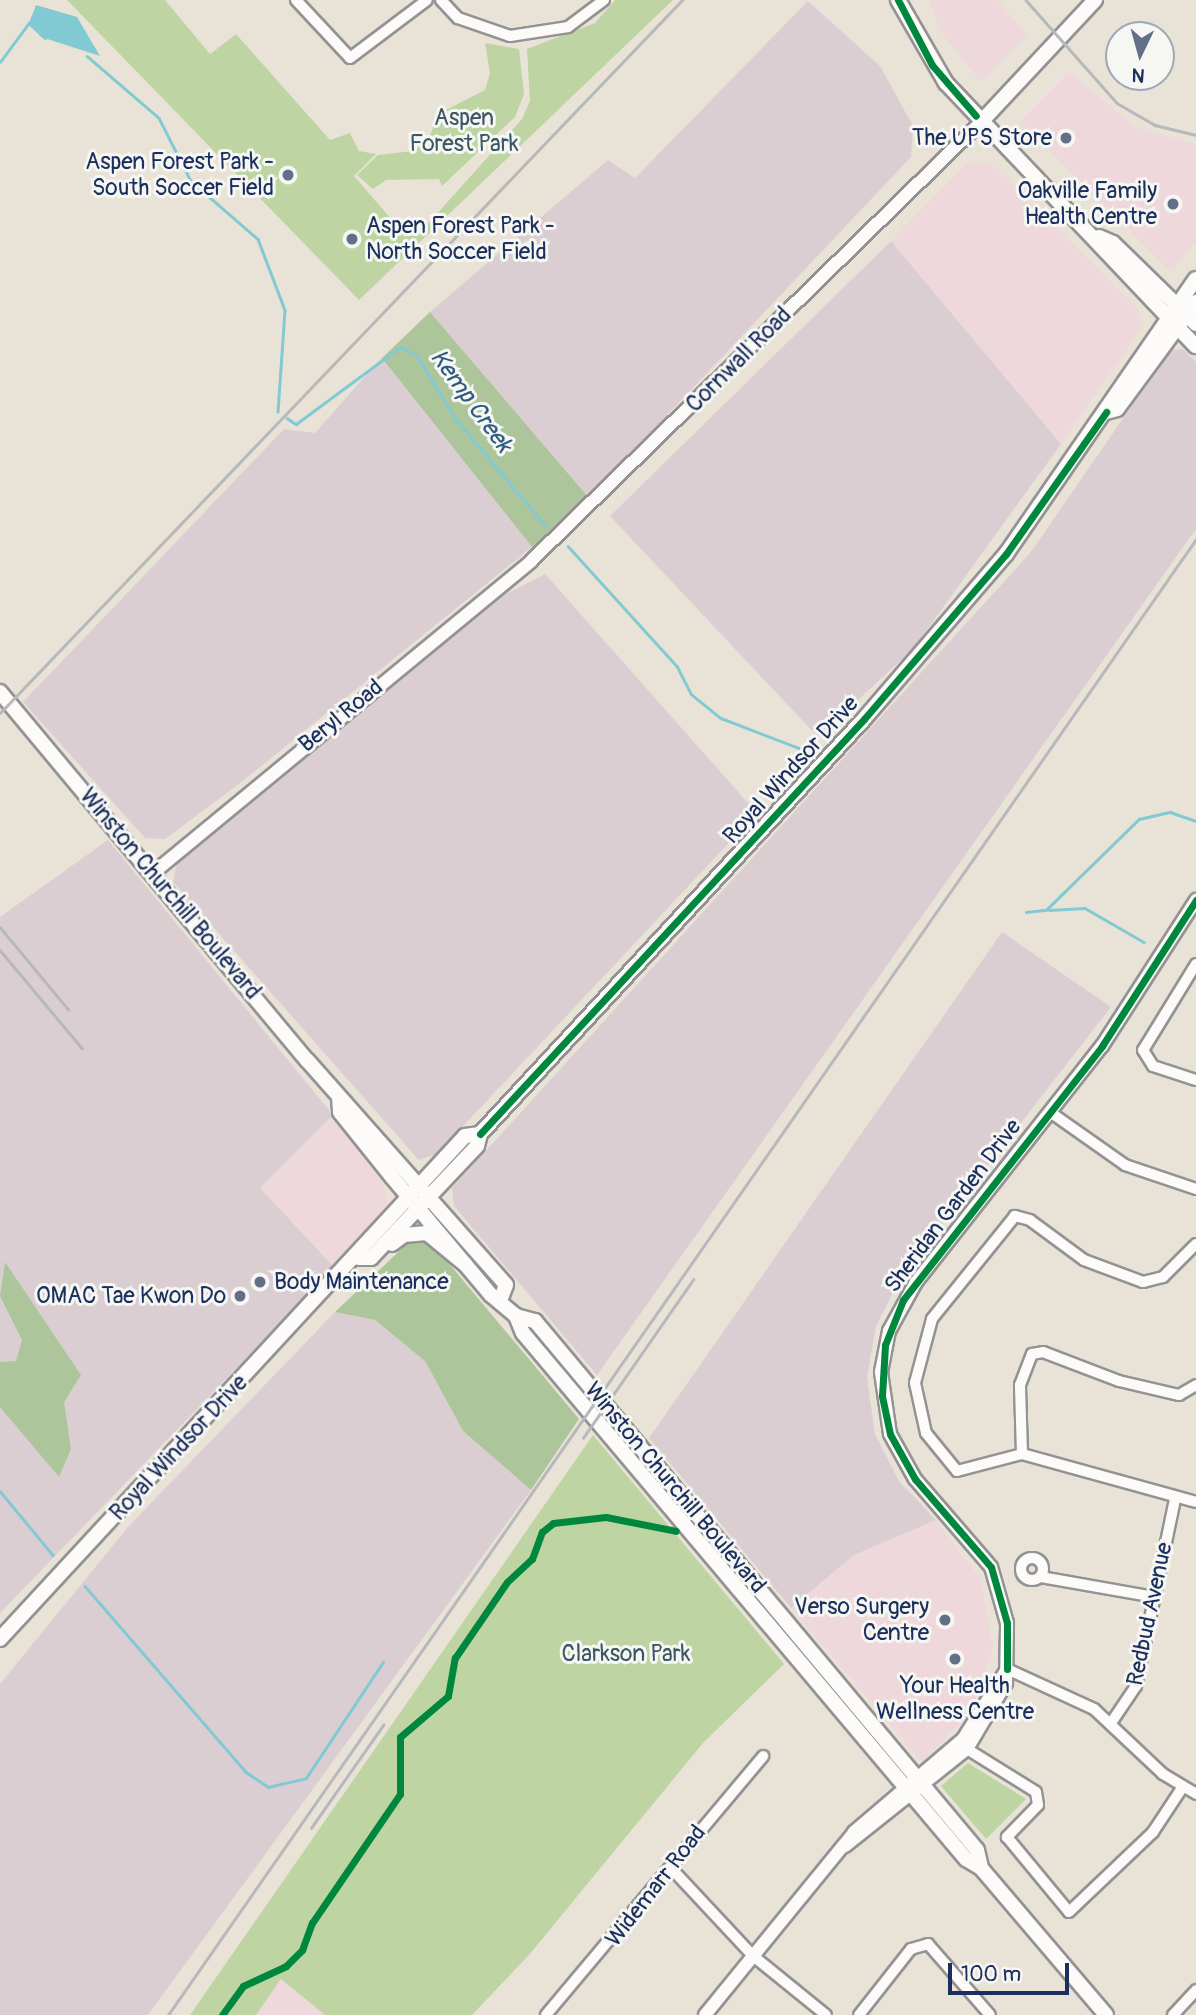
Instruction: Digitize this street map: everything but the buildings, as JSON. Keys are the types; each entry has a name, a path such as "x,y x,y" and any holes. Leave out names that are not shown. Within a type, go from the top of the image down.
{"main road":[{"path":"898,0 932,65 979,119 1099,237 1196,346"},
{"name":"Cornwall Road","path":"979,119 1096,0"},
{"path":"1099,237 1113,243 1191,320"},
{"name":"Royal Windsor Drive","path":"374,1254 431,1195 480,1134 864,719 1006,554 1106,412 1107,401 1172,322 1176,304 1196,279"},
{"name":"Royal Windsor Drive","path":"1172,322 1191,320 1196,302"},
{"name":"Winston Churchill Boulevard","path":"0,692 340,1097 421,1183 506,1285 500,1298"},
{"name":"Winston Churchill Boulevard","path":"340,1097 340,1112 408,1197 466,1265 516,1316 523,1333 909,1791 981,1868 1106,2015"},
{"name":"Royal Windsor Drive","path":"0,1639 359,1258 360,1248 465,1136 480,1134"},
{"path":"359,1258 374,1254 404,1235 426,1233 466,1265"},
{"name":"Winston Churchill Boulevard","path":"516,1316 535,1321 977,1850 981,1868"}],"street":[{"path":"296,0 350,58 427,0"},
{"path":"441,0 458,18 510,36 568,27 604,0"},
{"name":"Cornwall Road","path":"531,561 612,486 979,119"},
{"name":"Beryl Road","path":"153,873 531,561"},
{"name":"Sheridan Garden Drive","path":"921,1782 967,1749 998,1703 1007,1669 1007,1623 991,1567 900,1456 883,1409 881,1372 903,1300 1102,1046 1196,900"},
{"path":"1194,970 1143,1050 1153,1066 1196,1080"},
{"path":"1050,1112 1111,1157 1196,1189"},
{"path":"1196,1244 1163,1277 1143,1282 1084,1260 1024,1216 1006,1223 932,1319 915,1383 926,1433 951,1468 961,1472 984,1459 1022,1454 1175,1499 1196,1502"},
{"path":"1022,1454 1020,1385 1032,1353 1179,1395 1196,1385"},
{"name":"Redbud Avenue","path":"1111,1723 1136,1686 1175,1499"},
{"path":"1041,1577 1155,1597"},
{"path":"705,2015 845,1846 921,1782 962,1739 1007,1669 1058,1688 1111,1723 1182,1788 1196,1794"},
{"path":"967,1749 1036,1792 1038,1805 1007,1837 1069,1912 1153,1832 1182,1788"},
{"name":"Widemarr Road","path":"546,2015 763,1756"},
{"path":"671,1868 752,1955 826,2015"},
{"path":"859,2015 912,1949 928,1944 990,2015"},
{"path":"1173,2015 1196,1990"}],"shaded area":[{"path":"929,0 997,0 1028,35 981,82 942,34"},
{"path":"808,1 880,66 913,126 911,157 589,498 430,312 608,160 635,178"},
{"path":"1069,72 1135,127 1196,144 1196,241 1175,268 1168,269 1020,121"},
{"path":"991,163 1139,310 1141,329 1061,444 891,241 966,164"},
{"path":"891,241 1061,444 913,649 818,737 610,516"},
{"path":"1183,349 1196,362 1196,529 597,1375 454,1206 452,1188 1031,552 1170,350"},
{"path":"382,357 532,547 239,784 165,839 145,838 23,702 284,429 315,433"},
{"path":"545,574 757,813 437,1154 419,1160 173,882 177,862 504,595"},
{"path":"108,840 333,1115 260,1188 334,1267 0,1613 0,917"},
{"path":"1002,932 1111,1007 901,1277 876,1326 867,1377 875,1434 899,1481 936,1520 854,1555 791,1608 649,1438"},
{"path":"333,1115 384,1185 388,1204 334,1267 260,1188"},
{"path":"335,1312 375,1320 425,1361 463,1431 531,1490 148,2015 0,2015 0,1684 128,1527"},
{"path":"936,1520 981,1580 993,1647 971,1712 922,1762 791,1608 854,1555"},
{"path":"281,1979 325,2015 256,2015"}],"green space":[{"path":"67,0 165,0 210,54 236,34 330,140 350,133 359,151 376,154 354,176 405,235 417,236 522,119 530,101 527,49 595,23 615,0 673,0 359,300"},
{"name":"Aspen Forest Park","path":"485,43 519,49 524,94 515,117 442,186 439,179 386,180 373,189 357,175 378,155 413,151 429,139 438,114 485,90 490,73"},
{"path":"430,312 589,498 532,547 382,358"},
{"path":"411,1240 431,1242 579,1419 531,1490 463,1431 425,1361 375,1320 335,1312"},
{"path":"5,1262 81,1375 64,1402 71,1449 59,1477 0,1407 0,1362 16,1361 22,1340 0,1296"},
{"name":"Clarkson Park","path":"593,1435 784,1664 703,1743 529,1955 472,2015 325,2015 281,1979 256,2015 190,2015"},
{"path":"968,1763 1026,1799 986,1839 941,1786"}],"water":[{"path":"36,5 77,17 100,56 41,37 29,23"}],"waterway":[{"name":"Kemp Creek","path":"0,62 29,23 45,38"},
{"name":"Kemp Creek","path":"87,56 159,118 191,181 258,239 285,310 278,412"},
{"name":"Kemp Creek","path":"287,418 296,424 400,347 416,354 455,418 545,525"},
{"name":"Kemp Creek","path":"568,546 677,666 691,694 721,718 804,750"},
{"path":"1026,912 1046,910 1139,819 1170,812 1196,821"},
{"path":"1049,910 1085,908 1144,942"},
{"path":"0,1491 53,1555"},
{"path":"85,1586 246,1772 268,1787 306,1778 383,1662"}],"railway":[{"path":"0,713 682,0"},
{"path":"1026,0 1117,103 1155,125 1196,135"},
{"path":"168,2015 1196,539"},
{"path":"0,927 68,1009"},
{"path":"0,950 82,1048"},
{"path":"583,1438 693,1280"},
{"path":"311,1828 383,1725"}],"cycle path":[{"path":"898,0 932,65 976,116"},
{"path":"480,1134 864,719 1006,554 1106,412"},
{"path":"1007,1669 1007,1623 991,1567 915,1479 890,1434 882,1396 885,1345 903,1300 1102,1046 1196,900"},
{"path":"222,2015 243,1986 286,1966 302,1950 312,1923 400,1794 400,1737 448,1696 455,1658 507,1582 532,1559 542,1532 553,1523 606,1517 676,1531"}],"place":[{"name":"The UPS Store","path":"1066,138"},
{"name":"Aspen Forest Park - South Soccer Field","path":"288,175"},
{"name":"Oakville Family Health Centre","path":"1173,204"},
{"name":"Aspen Forest Park - North Soccer Field","path":"352,239"},
{"name":"Body Maintenance","path":"260,1282"},
{"name":"OMAC Tae Kwon Do","path":"240,1296"},
{"name":"Verso Surgery Centre","path":"945,1620"},
{"name":"Your Health Wellness Centre","path":"955,1659"}]}
